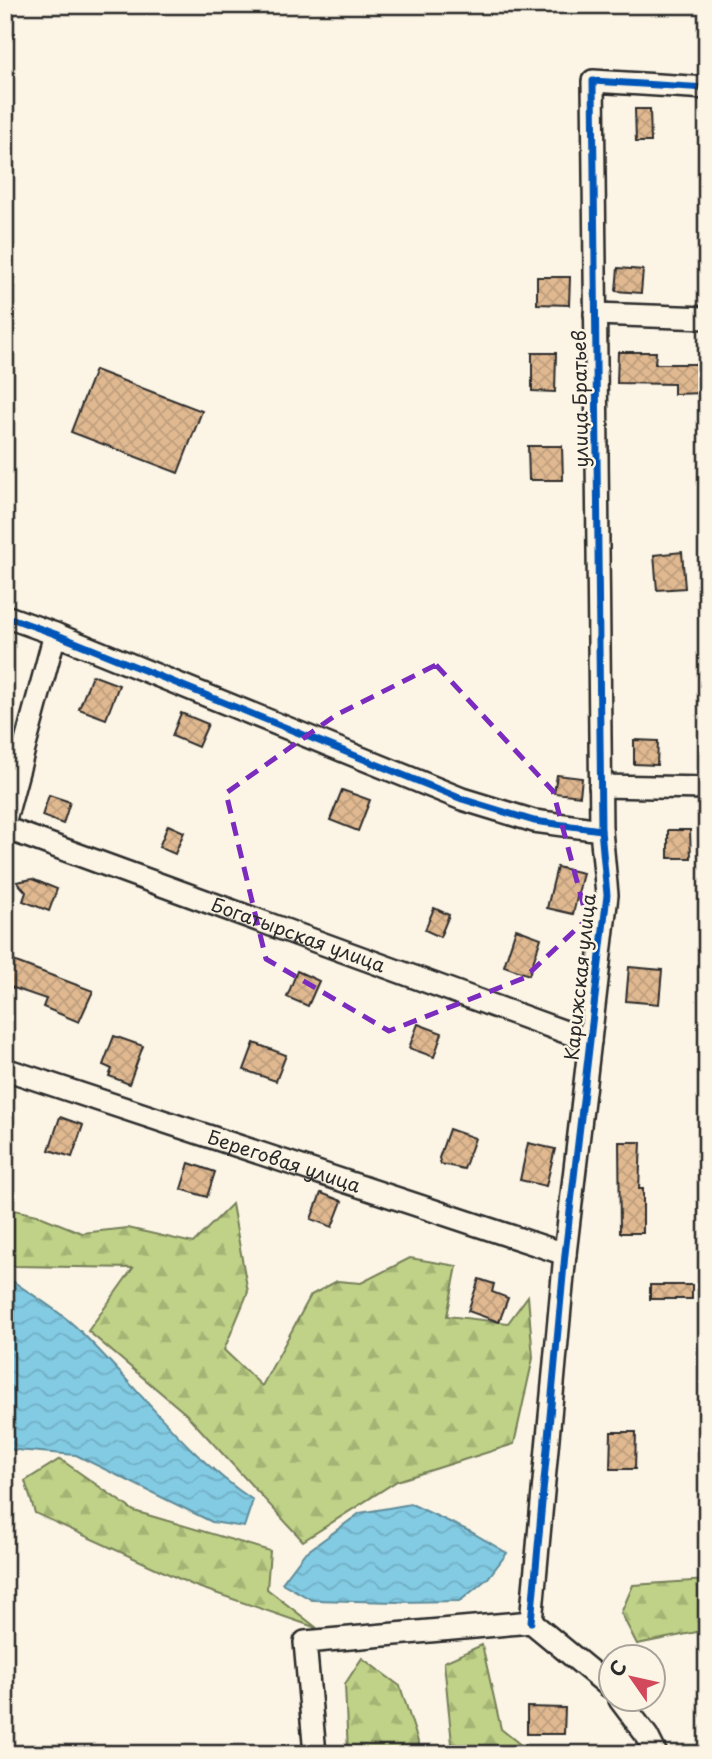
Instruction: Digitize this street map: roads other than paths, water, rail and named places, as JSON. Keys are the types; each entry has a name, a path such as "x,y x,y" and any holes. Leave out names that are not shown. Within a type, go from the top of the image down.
{"street":[{"name":"улица Братьев","path":"601,830 593,81 707,88"},
{"name":"улица Братьев","path":"595,314 707,318"},
{"path":"5,616 462,799 534,821 601,830"},
{"path":"5,820 55,635"},
{"path":"600,786 707,788"},
{"name":"Богатырская улица","path":"5,828 590,1041"},
{"name":"Карижская улица","path":"531,1622 565,1254 607,895 601,830"},
{"name":"Береговая улица","path":"5,1069 565,1254"},
{"path":"315,1754 305,1642 531,1622 596,1676"},
{"path":"631,1714 656,1754"}],"water":[{"path":"5,1278 72,1323 183,1441 228,1482 253,1500 244,1527 212,1522 76,1455 5,1449"},
{"path":"411,1504 471,1532 507,1553 488,1578 460,1601 312,1600 282,1583 304,1554 360,1513"}]}
